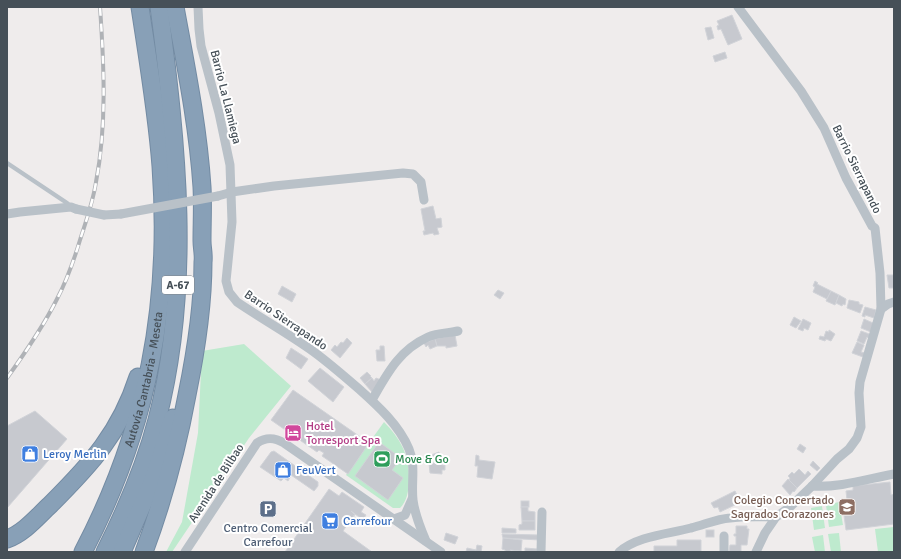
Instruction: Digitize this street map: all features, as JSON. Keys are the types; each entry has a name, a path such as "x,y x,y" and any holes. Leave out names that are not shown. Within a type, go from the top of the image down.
{"highway":[{"name":"Autovía Cantabria - Meseta","path":"83,552 119,475 144,393 153,350 160,302 163,254 161,165 140,7"},
{"name":"Autovía Cantabria - Meseta","path":"105,552 136,482 156,422 167,378 176,314 179,248 178,183 173,118 159,7"},
{"path":"144,552 158,513 172,465 188,390 200,305 204,261 198,150 193,109 175,7"},
{"path":"7,539 18,534 30,524 78,476 104,445 126,410 140,372 147,340 155,292 163,217"},
{"path":"122,552 154,478 177,402 190,336 198,262 202,242"}],"street":[{"name":"Barrio La Llamiega","path":"198,7 201,46 226,140 230,164 232,192"},
{"name":"Barrio Sierrapando","path":"738,7 801,92 824,128 846,178 872,226 875,228 880,273 881,309 860,382 859,393 861,427 857,438 849,449 837,459 812,486 790,507 776,517 765,533 756,552"},
{"path":"7,214 74,208 104,214 122,214 232,192 293,184 403,173 413,174 421,182 424,200"},
{"name":"Barrio Sierrapando","path":"232,192 232,222 226,281 229,292 240,304 314,352 372,400 403,436 410,451 413,478 410,517 407,528"},
{"path":"881,309 894,302"},
{"path":"372,400 389,370 403,354 419,342 429,337 458,330"},
{"name":"Avenida de Bilbao","path":"185,552 257,443 267,438 275,438 279,440 394,519"},
{"path":"812,486 837,485 894,474"},
{"path":"394,519 405,515 411,503"},
{"name":"Barrio Sierrapando","path":"411,503 426,540"},
{"path":"542,512 542,552"},
{"path":"619,552 626,546 638,541 715,521 730,518 776,517"},
{"name":"Barrio Sierrapando","path":"394,519 426,540 441,552"},
{"path":"724,536 724,552"}],"lane":[{"path":"7,163 74,208"}],"green space":[{"path":"244,344 291,386 249,438 172,552 166,552 182,522 198,433 202,351"},
{"name":"Move & Go","path":"384,422 403,448 409,470 409,488 404,503 400,508 393,508 346,475"},
{"path":"839,502 843,525 829,527 826,505"},
{"path":"822,506 825,528 814,530 811,508"},
{"path":"894,527 894,552 878,552 875,529"},
{"path":"839,533 841,552 831,552 828,534"},
{"path":"823,535 825,552 815,552 812,537"}],"building":[{"path":"732,15 742,39 728,45 721,29 718,30 717,26 719,25 717,21"},
{"path":"711,27 714,38 708,40 705,28"},
{"path":"725,52 727,58 715,62 713,56"},
{"path":"433,206 436,219 441,218 442,227 437,228 439,234 434,235 433,233 424,235 423,231 425,231 421,209"},
{"path":"887,275 894,275 894,288 889,288"},
{"path":"815,281 818,283 817,284 831,291 827,299 813,292"},
{"path":"282,286 296,294 292,302 278,294"},
{"path":"498,290 504,293 500,299 494,295"},
{"path":"831,291 839,295 835,305 826,301"},
{"path":"839,295 846,299 845,305 843,304 842,306 836,303"},
{"path":"849,300 859,302 859,304 863,305 860,313 847,308"},
{"path":"865,307 876,310 874,318 865,315 865,317 862,316"},
{"path":"794,317 801,321 796,328 790,325"},
{"path":"803,319 811,323 808,330 804,328 803,331 798,329"},
{"path":"864,319 873,323 871,332 861,328"},
{"path":"829,330 835,334 831,341 819,339 820,336 824,337 826,331 829,332"},
{"path":"861,331 872,335 870,339 867,337 864,344 857,341"},
{"path":"455,335 457,346 446,348 446,346 437,346 435,339"},
{"path":"347,338 352,343 340,358 331,350 335,345 337,347 341,342 343,343"},
{"path":"435,339 437,346 430,349 428,345 426,347 424,343"},
{"path":"857,342 864,345 861,352 865,353 863,357 852,353"},
{"path":"380,346 384,346 385,361 377,361 376,350 380,350"},
{"path":"291,348 308,359 301,369 286,358"},
{"path":"320,368 344,387 333,402 308,381"},
{"path":"367,372 372,378 365,384 360,378"},
{"path":"372,378 374,381 376,378 381,380 372,392 365,384"},
{"path":"293,390 369,443 348,474 322,456 324,453 319,450 317,452 271,420"},
{"name":"Leroy Merlin","path":"35,411 67,439 7,508 7,426"},
{"path":"379,442 401,458 392,470 403,478 388,500 355,476"},
{"path":"800,444 806,448 803,453 797,449"},
{"name":"FeuVert","path":"274,451 318,482 318,486 314,491 291,475 288,481 284,478 281,481 260,467 271,452"},
{"path":"439,452 440,459 436,460 436,457 432,458 431,455"},
{"path":"476,455 479,456 479,460 495,462 492,479 477,477 478,466 475,466"},
{"path":"813,461 820,468 817,471 810,465"},
{"path":"429,463 442,463 442,465 445,465 445,470 442,470 442,474 430,473"},
{"path":"799,469 805,475 808,471 811,474 797,488 789,480 790,478 788,476 792,472 794,474"},
{"path":"788,479 797,488 790,495 782,486"},
{"path":"890,482 891,495 894,494 894,524 846,530 842,501 847,500 846,491 853,490 853,486"},
{"name":"Carrefour","path":"329,489 339,496 342,492 364,507 361,512 366,515 363,520 351,511 355,515 353,516 356,518 352,524 349,522 343,531 372,552 285,552"},
{"path":"735,491 739,499 739,503 720,512 718,507 714,508 711,503"},
{"path":"521,501 529,501 529,507 521,507"},
{"path":"521,507 528,507 528,511 535,512 535,521 522,521"},
{"path":"522,521 535,521 535,530 519,530 519,525 522,524"},
{"path":"736,526 747,526 747,529 749,529 747,545 741,545 741,552 729,552 730,545 736,545 736,536 734,536 734,534 736,534"},
{"path":"502,528 516,529 516,533 502,533"},
{"path":"706,530 714,530 714,537 706,537"},
{"path":"446,533 458,537 455,544 444,540"},
{"path":"502,534 540,535 540,540 503,538"},
{"path":"503,538 522,540 521,551 510,550 511,552 506,552 502,549"},
{"path":"677,540 701,540 701,552 654,552 654,546 677,546"},
{"path":"477,545 482,546 481,552 466,552 467,548 476,550"},
{"path":"525,548 537,549 537,552 525,552"}],"railway":[{"path":"7,378 40,330 61,292 75,255 93,197 102,139 104,95 100,7"}],"place":[{"name":"Hotel Torresport Spa","path":"293,433"},
{"name":"Leroy Merlin","path":"30,454"},
{"name":"Move & Go","path":"382,459"},
{"name":"FeuVert","path":"283,470"},
{"name":"Colegio Concertado Sagrados Corazones","path":"847,507"},
{"name":"Centro Comercial Carrefour","path":"268,509"},
{"name":"Carrefour","path":"330,521"}]}
